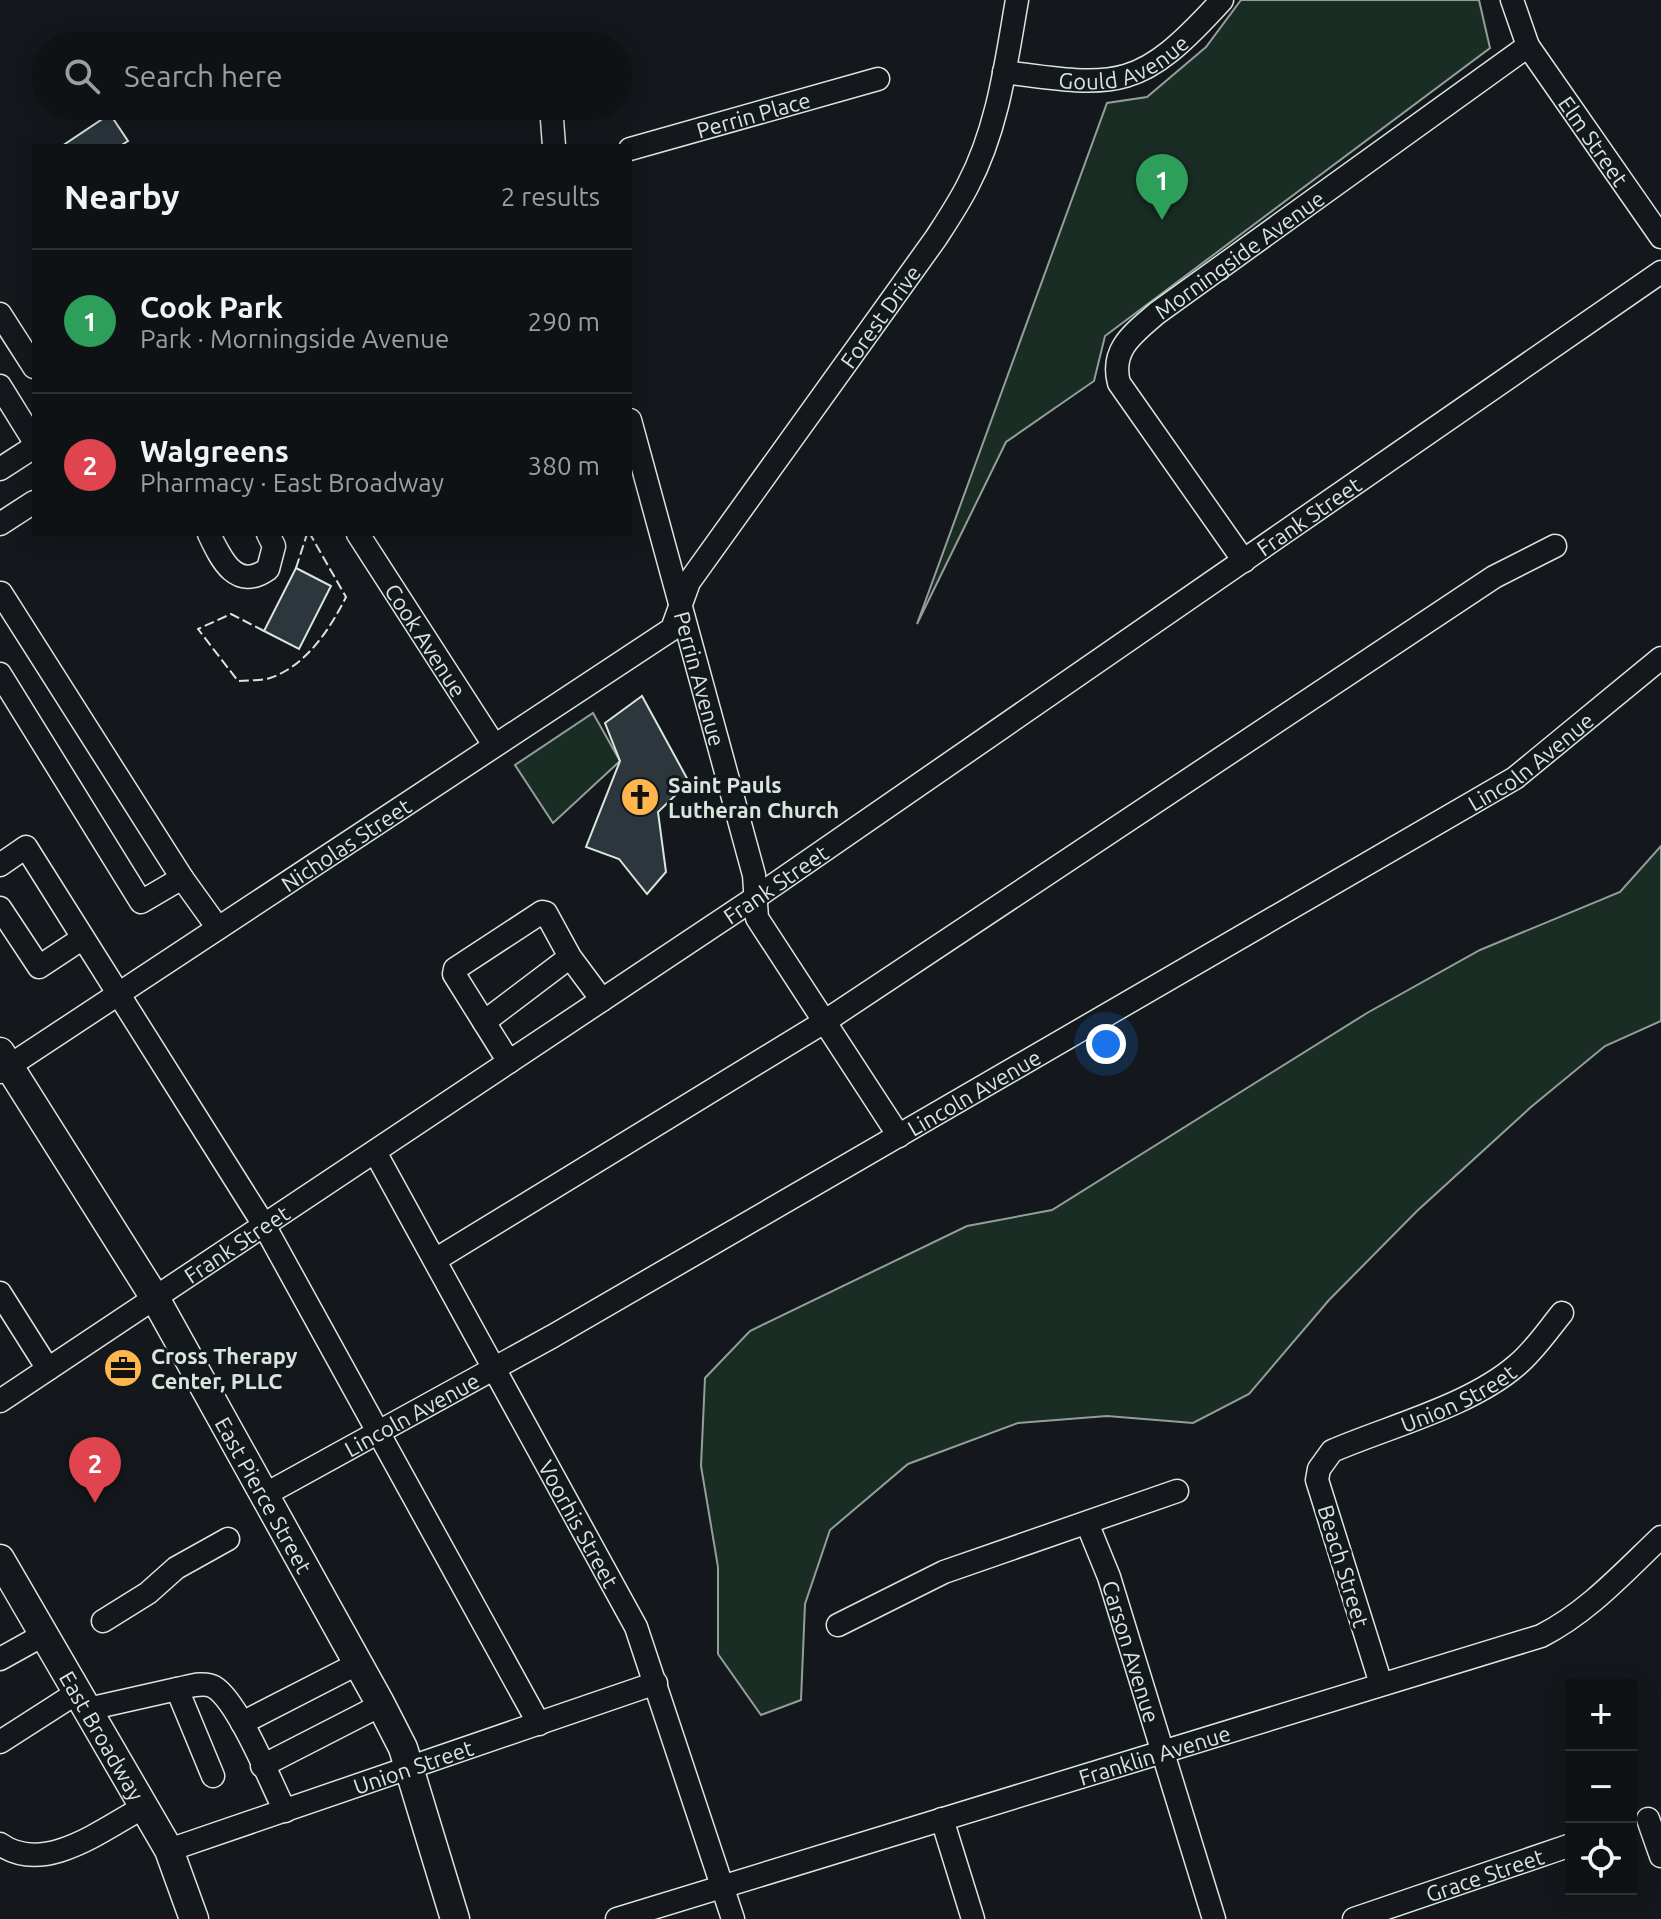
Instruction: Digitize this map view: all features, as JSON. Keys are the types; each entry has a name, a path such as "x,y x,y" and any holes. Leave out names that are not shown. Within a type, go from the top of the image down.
{"main road":[{"name":"East Pierce Street","path":"3,1063 155,1298 359,1663 409,1768 455,1919"},
{"name":"East Broadway","path":"0,1559 169,1850 194,1919"}],"street":[{"name":"Forest Drive","path":"681,606 689,582 945,225 969,184 989,135 1017,0"},
{"name":"Gould Avenue","path":"1004,72 1095,83 1126,77 1163,59 1222,0"},
{"path":"1512,0 1528,46"},
{"name":"Elm Street","path":"1528,46 1661,237"},
{"name":"Morningside Avenue","path":"1244,561 1119,383 1116,362 1120,350 1157,313 1528,46"},
{"name":"Perrin Place","path":"632,148 878,79"},
{"path":"552,120 554,144"},
{"name":"Frank Street","path":"0,1401 755,898 1661,272"},
{"path":"0,314 32,364"},
{"path":"0,386 32,441"},
{"name":"Perrin Avenue","path":"632,427 754,875 757,918 899,1136"},
{"path":"0,469 32,445"},
{"path":"0,524 32,503"},
{"path":"210,536 225,565 236,575 248,578 268,569 274,546 269,536"},
{"name":"Cook Avenue","path":"359,536 494,745"},
{"path":"435,1260 824,1022 1480,586 1525,558 1555,546"},
{"path":"0,593 182,878 218,928"},
{"name":"Nicholas Street","path":"3,1063 118,994 672,629 681,606"},
{"name":"Lincoln Avenue","path":"266,1494 495,1369 1515,778 1661,658"},
{"path":"0,674 141,902 182,878"},
{"path":"0,865 26,847 264,1225 539,1724"},
{"path":"0,908 39,967 83,938"},
{"path":"509,1062 456,979 455,969 542,912 546,913 570,957 602,1000"},
{"path":"484,1022 570,957"},
{"name":"Voorhis Street","path":"375,1152 636,1627 733,1919"},
{"path":"0,1293 11,1330 48,1369"},
{"name":"Union Street","path":"1332,1451 1466,1396 1501,1376 1518,1365 1562,1313"},
{"name":"Beach Street","path":"1332,1451 1319,1469 1317,1480 1381,1684"},
{"path":"838,1625 944,1572 1177,1491"},
{"name":"Carson Avenue","path":"1087,1523 1109,1577 1214,1919"},
{"name":"Franklin Avenue","path":"617,1919 1541,1636 1568,1622 1661,1537"},
{"path":"103,1621 148,1593 176,1568 230,1544"},
{"path":"0,1659 45,1634"},
{"path":"242,1723 359,1663"},
{"name":"Union Street","path":"169,1850 656,1683"},
{"path":"0,1742 83,1700 212,1685 242,1723 285,1811"},
{"path":"177,1689 213,1776"},
{"path":"262,1766 381,1705"},
{"path":"0,1844 21,1856 55,1853 144,1807"},
{"path":"942,1819 973,1919"},
{"path":"1647,1820 1661,1856"},
{"name":"Grace Street","path":"1354,1919 1565,1847"}],"green space":[{"path":"1241,0 1479,0 1490,48 1105,336 1094,381 1006,442 917,624 1107,103 1147,97 1206,47"},
{"path":"593,713 620,761 553,823 515,765"},
{"path":"1661,846 1661,1021 1605,1046 1531,1107 1417,1211 1329,1300 1249,1394 1193,1423 1107,1416 1018,1423 908,1464 830,1530 805,1604 801,1700 761,1715 718,1654 718,1567 701,1466 705,1378 750,1331 967,1226 1052,1210 1367,1013 1480,950 1620,892"}],"building":[{"path":"101,120 114,120 128,141 123,144 65,144"},
{"path":"296,568 331,586 299,649 264,631"},
{"name":"Saint Pauls Lutheran Church","path":"642,696 689,782 658,812 666,872 647,894 619,859 586,847 620,761 605,723"}],"fence":[{"path":"296,568 306,536"},
{"path":"264,631 231,614 198,629 238,681 270,678 306,656 324,634 346,597 311,536"}],"place":[{"name":"Cook Park","path":"1162,220"},
{"name":"Saint Pauls Lutheran Church","path":"640,797"},
{"name":"Cross Therapy Center, PLLC","path":"123,1368"},
{"name":"Walgreens","path":"95,1503"}]}
